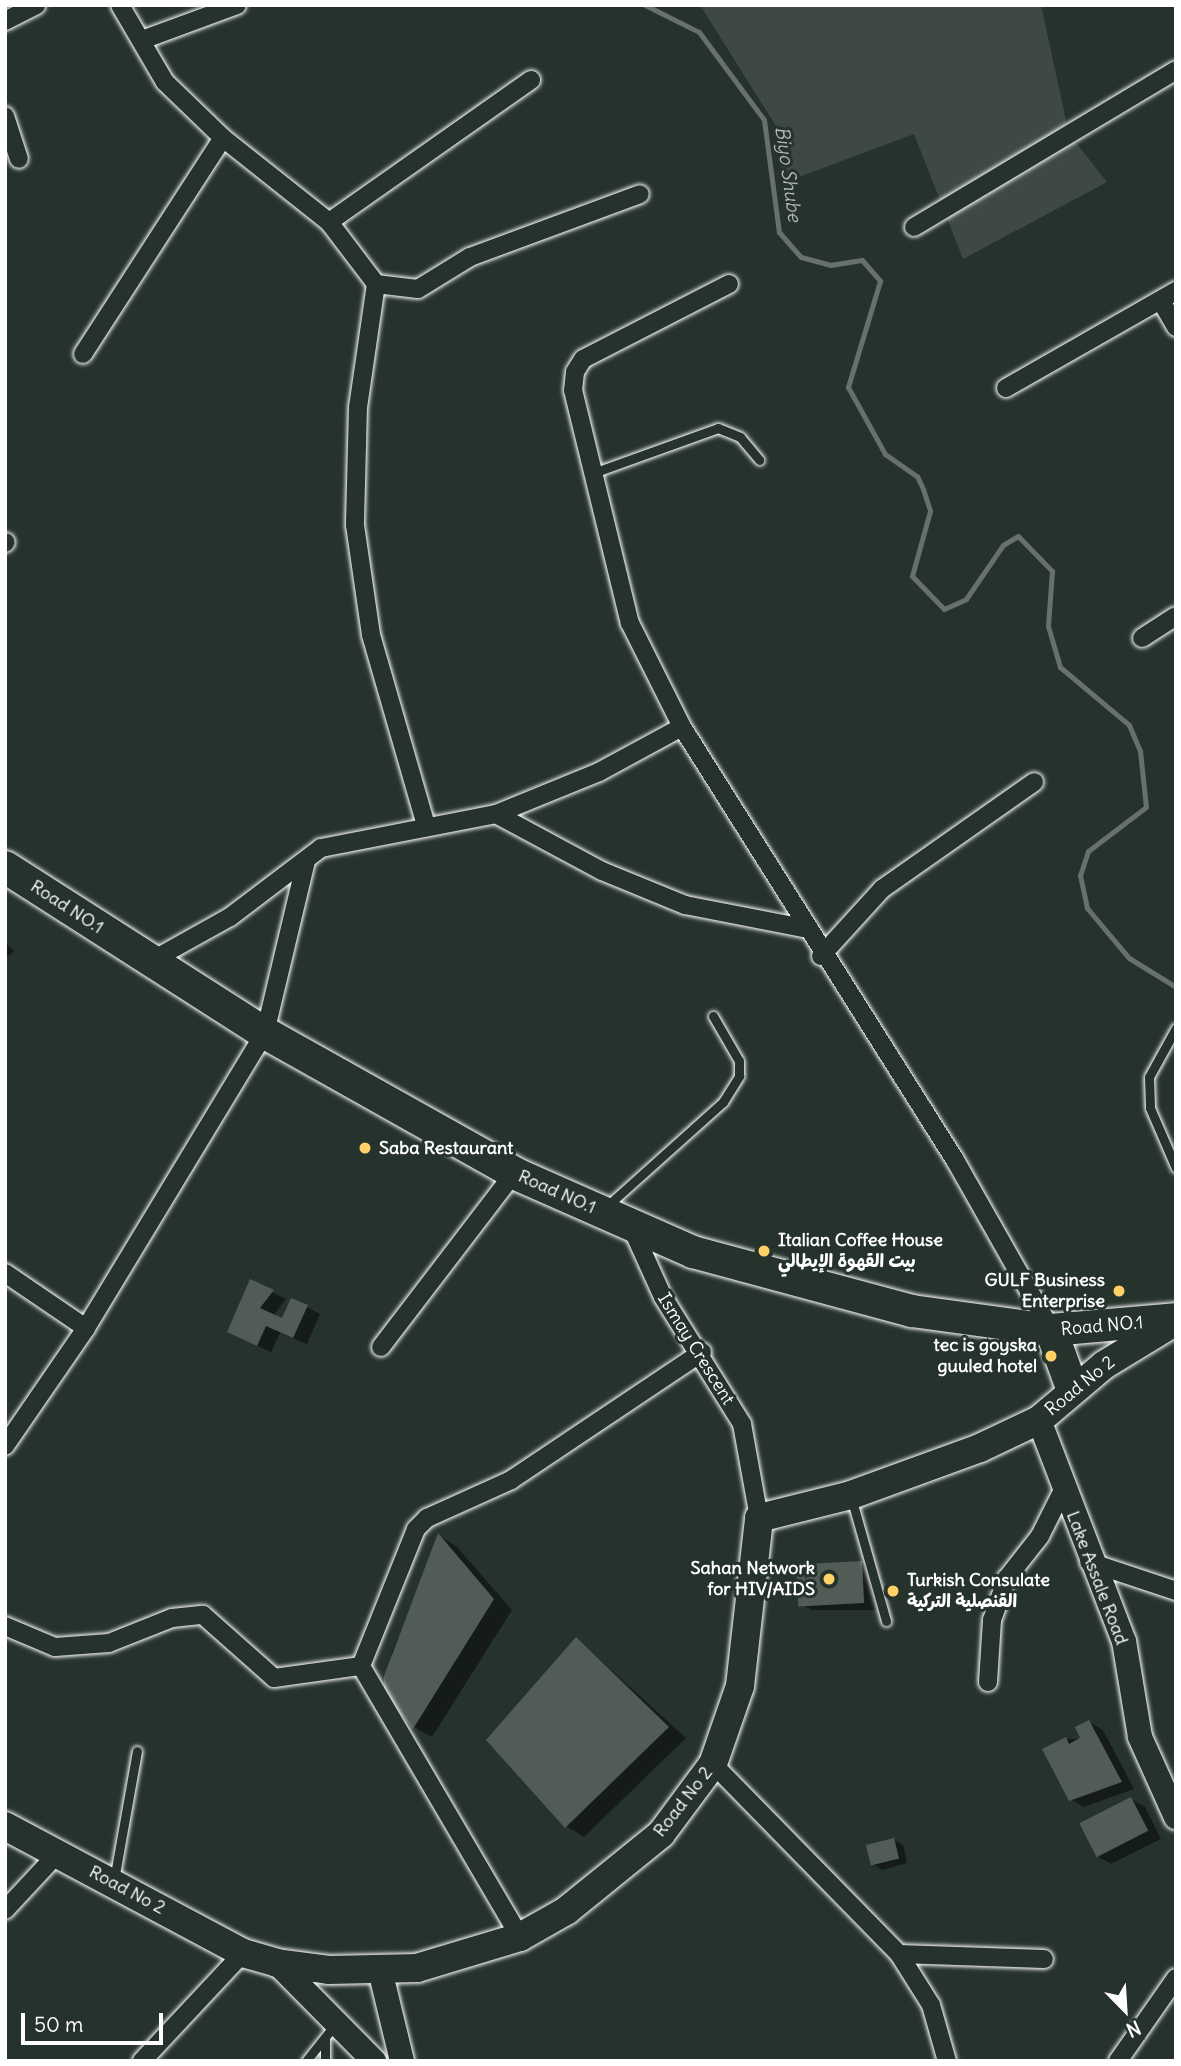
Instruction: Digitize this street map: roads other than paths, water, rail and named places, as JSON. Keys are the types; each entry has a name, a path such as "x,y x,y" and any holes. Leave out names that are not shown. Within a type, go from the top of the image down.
{"highway":[{"name":"Road NO.1","path":"5,867 265,1033 514,1173 693,1252 912,1311 1051,1330 1176,1320"},
{"path":"1051,1330 1072,1388"}],"main road":[{"name":"Road No 2","path":"5,1826 243,1953 276,1963 380,1970 417,1968 520,1937 566,1911 661,1834 713,1764 740,1686 759,1518 851,1495 1039,1420 1072,1388 1176,1320"}],"street":[{"path":"5,21 36,5"},
{"path":"120,5 165,82 223,138 329,222 376,284 358,407 355,525 371,635 426,826"},
{"path":"142,40 237,5"},
{"path":"914,227 1176,70"},
{"path":"329,222 530,80"},
{"path":"5,116 19,159"},
{"path":"83,354 223,138"},
{"path":"376,284 418,289 470,257 639,194"},
{"path":"729,284 583,359 573,390 629,623 681,727 803,928 955,1160 1051,1330"},
{"path":"1006,387 1168,296 1176,327"},
{"path":"1142,638 1176,616"},
{"path":"151,961 230,917 306,861 341,840 496,814 598,772 681,727"},
{"path":"821,956 882,889 1034,782"},
{"path":"496,814 602,871 685,905 803,928"},
{"path":"5,1446 86,1328 265,1033 306,861"},
{"path":"381,1348 514,1173"},
{"name":"Ismay Crescent","path":"615,1218 663,1297 702,1352 742,1424 759,1518"},
{"path":"5,1273 86,1328"},
{"path":"361,1666 416,1529 427,1518 510,1480 702,1352"},
{"name":"Lake Assale Road","path":"1039,1420 1089,1562 1125,1641 1140,1737 1176,1816"},
{"path":"988,1682 992,1620 1007,1578 1063,1490"},
{"path":"1089,1562 1176,1591"},
{"path":"5,1626 55,1647 108,1643 172,1618 203,1615 274,1678 361,1666"},
{"path":"361,1666 520,1937"},
{"path":"713,1764 899,1954 930,2004 947,2061"},
{"path":"5,1910 58,1853"},
{"path":"142,2061 243,1953"},
{"path":"899,1954 1044,1959"},
{"path":"276,1963 329,2032 374,2061"},
{"path":"380,1970 402,2061"},
{"path":"1118,2061 1176,1978"}],"lane":[{"path":"593,473 718,428 740,437 759,460"},
{"path":"615,1218 723,1102 739,1076 739,1061 713,1016"},
{"path":"1176,1028 1149,1077 1150,1108 1176,1168"},
{"path":"851,1495 887,1621"},
{"path":"113,1882 137,1751"},
{"path":"306,2061 329,2032"},
{"path":"325,2061 329,2032"}],"waterway":[{"name":"Biyo Shube","path":"645,5 699,32 764,120 779,232 801,257 830,265 862,260 880,281 848,387 885,454 917,476 923,489 930,511 912,576 944,609 966,599 1003,545 1018,536 1052,571 1048,626 1060,667 1129,725 1140,751 1146,807 1088,851 1080,875 1087,908 1129,958 1176,987"}],"place":[{"name":"Saba Restaurant","path":"365,1148"},
{"name":"Italian Coffee House بيت القهوة الإيطالي","path":"764,1251"},
{"name":"GULF Business Enterprise","path":"1119,1291"},
{"name":"tec is goyska guuled hotel","path":"1051,1356"},
{"name":"Sahan Network for HIV/AIDS","path":"829,1579"},
{"name":"Turkish Consulate القنصلية التركية","path":"893,1591"}]}
